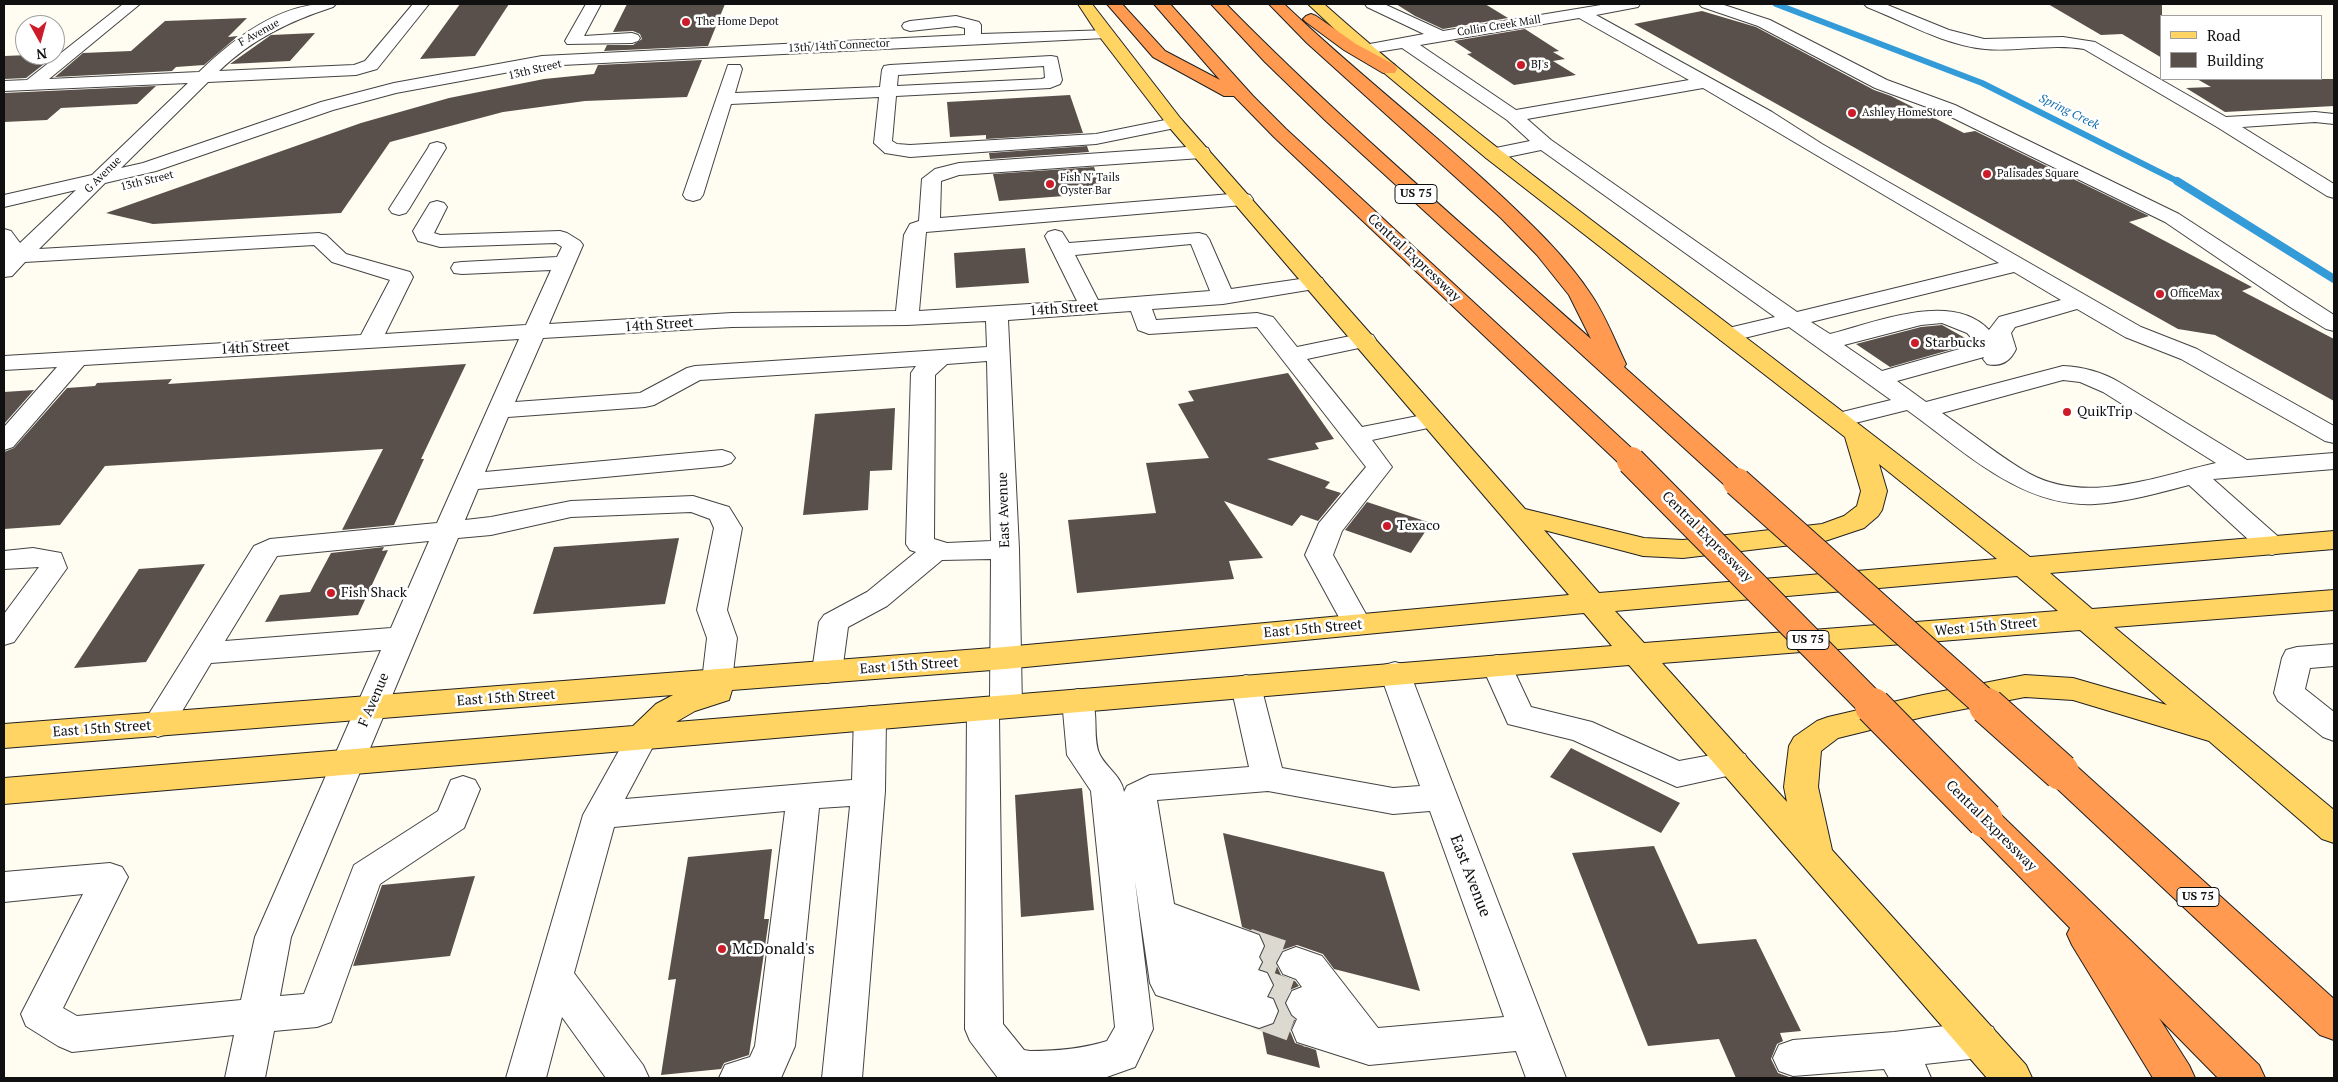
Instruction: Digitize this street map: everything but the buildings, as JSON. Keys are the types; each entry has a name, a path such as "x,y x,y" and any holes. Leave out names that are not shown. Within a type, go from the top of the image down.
{"highway":[{"path":"1114,4 1159,54 1246,100"},
{"name":"Central Expressway","path":"1162,4 1246,100 1631,461 1985,820 2245,1078"},
{"name":"US 75","path":"1218,4 1271,60 1333,118 2061,772 2334,1023"},
{"path":"1276,4 1339,66 1459,169 1530,236 1579,291 1621,377"},
{"path":"1292,4 1350,47 1389,69"},
{"path":"2060,895 2175,1078"}],"main road":[{"path":"1085,4 1105,33 1175,122 1637,655 2012,1078"},
{"path":"1315,4 1365,49 1493,154 1848,428 2087,618 2334,829"},
{"path":"1514,514 1643,547 1683,549 1825,532 1854,522 1869,510 1874,491 1848,428"},
{"path":"2022,566 2334,540"},
{"name":"East 15th Street","path":"4,736 370,709 1005,658 1593,603 2022,566"},
{"name":"West 15th Street","path":"1637,655 2334,600"},
{"path":"4,791 1395,673 1637,655"},
{"path":"642,736 658,717 676,705 767,677"},
{"path":"1815,854 1801,787 1805,746 1828,729 1923,706 2025,686 2073,689 2222,734"}],"street":[{"path":"32,84 132,4"},
{"name":"F Avenue","path":"200,78 231,50 256,32 328,4"},
{"path":"4,86 347,71 371,65 420,4"},
{"path":"593,4 573,41 647,38"},
{"path":"1372,4 1440,36"},
{"path":"1555,4 1578,13 1766,116 1815,148 2133,332 2189,354 2334,436"},
{"name":"Collin Creek Mall","path":"1365,49 1633,4"},
{"path":"1707,4 1764,23 1881,84 1949,109 2172,218 2334,324"},
{"path":"1872,4 1968,42 2001,45 2069,42 2089,45 2223,123 2334,192"},
{"name":"13th/14th Connector","path":"574,61 895,35 973,25 1105,33"},
{"path":"895,35 883,143 892,149 910,151 1096,140 1175,122"},
{"path":"574,61 587,40"},
{"path":"1405,42 1513,116 1544,144 2020,479 2038,489 2078,496 2106,495 2142,490 2218,471 2334,461"},
{"name":"13th Street","path":"98,180 191,155 327,106 394,88 542,61 574,61"},
{"name":"13th Street","path":"81,197 161,179 401,101 465,84 574,61"},
{"path":"724,99 1044,84 1054,80 1051,61 890,70"},
{"path":"693,194 734,69"},
{"name":"G Avenue","path":"13,263 200,78"},
{"path":"1513,116 1706,82"},
{"path":"2223,123 2316,117 2334,119"},
{"path":"1493,154 1544,144"},
{"path":"399,209 436,148"},
{"path":"929,225 932,178 942,173 978,168 1201,152"},
{"path":"4,201 98,180"},
{"path":"4,213 81,197"},
{"path":"907,318 914,235 918,228 929,225 1243,199"},
{"name":"F Avenue","path":"244,1078 273,937 400,638 573,245 560,238 440,240 425,237 423,230 437,207"},
{"path":"1044,216 1092,308"},
{"path":"4,235 9,240 13,263 319,239 339,258 402,277 369,342"},
{"path":"1063,250 1199,239 1223,297"},
{"path":"462,268 564,262"},
{"path":"1728,335 2017,265"},
{"name":"14th Street","path":"4,363 732,320 907,318 997,314 1223,297 1314,283"},
{"path":"1884,383 1997,358 2004,349 1999,333 2000,328 2007,322 2080,301"},
{"path":"1140,304 1146,324 1149,327 1263,321 1293,355 1379,467 1329,529 1319,555 1357,625"},
{"name":"East Avenue","path":"997,314 997,354 1006,549 1005,658 995,708 984,1029 1014,1068 1054,1070 1090,1066 1121,1054 1134,1029 1107,788 1083,755 1078,700"},
{"path":"1826,342 1932,316 1951,317 1961,321 1980,332 1988,342 1988,347 1975,353 1884,383"},
{"path":"1293,355 1365,340"},
{"path":"499,410 645,400 695,373 997,354"},
{"path":"940,358 923,373 920,544 946,552 1006,549"},
{"path":"4,442 77,359"},
{"path":"1848,428 1917,406 2063,373 2074,373 2088,376 2105,384 2243,469"},
{"path":"1356,436 1433,420"},
{"path":"468,482 722,458"},
{"path":"2195,476 2272,546"},
{"path":"158,724 264,552 270,548 492,526 571,509 693,504 720,513 728,528 712,610 722,638 717,681"},
{"path":"827,672 834,622 877,599 937,549"},
{"path":"4,560 33,557 51,559 53,568 4,635"},
{"path":"202,653 400,638"},
{"path":"2334,654 2297,658 2289,693 2334,729"},
{"path":"1497,666 1519,716 1581,730 1677,774 1732,763"},
{"name":"East Avenue","path":"1395,673 1546,1078"},
{"path":"1246,686 1268,778"},
{"path":"842,1078 868,791 870,718"},
{"path":"526,1078 600,815 642,736"},
{"path":"1162,938 1139,795 1150,788 1268,778 1393,801 1441,797"},
{"path":"4,887 110,877 40,1014 72,1034 317,1010 366,874 452,818 463,789"},
{"path":"600,815 868,791"},
{"path":"739,1078 763,1073 775,1046 804,797"},
{"path":"1162,938 1252,977 1162,938"},
{"path":"555,976 629,1078"},
{"path":"1370,1047 1303,994 1370,1047 1529,1032"},
{"path":"1793,1058 1903,1064 1979,1040"}],"waterway":[{"name":"Spring Creek","path":"1776,4 1982,83 2179,182"},
{"name":"Spring Creek","path":"2177,181 2334,279"}],"tunnel":[{"path":"1246,946 1296,963"},
{"path":"1254,985 1305,1003"},
{"path":"1259,1011 1311,1030"}],"place":[{"name":"The Home Depot","path":"686,22"},
{"name":"BJ's","path":"1521,65"},
{"name":"Ashley HomeStore","path":"1852,113"},
{"name":"Palisades Square","path":"1987,174"},
{"name":"Fish N' Tails Oyster Bar","path":"1050,184"},
{"name":"OfficeMax","path":"2160,294"},
{"name":"Starbucks","path":"1915,343"},
{"name":"QuikTrip","path":"2067,412"},
{"name":"Texaco","path":"1387,526"},
{"name":"Fish Shack","path":"331,593"},
{"name":"McDonald's","path":"722,949"}]}
